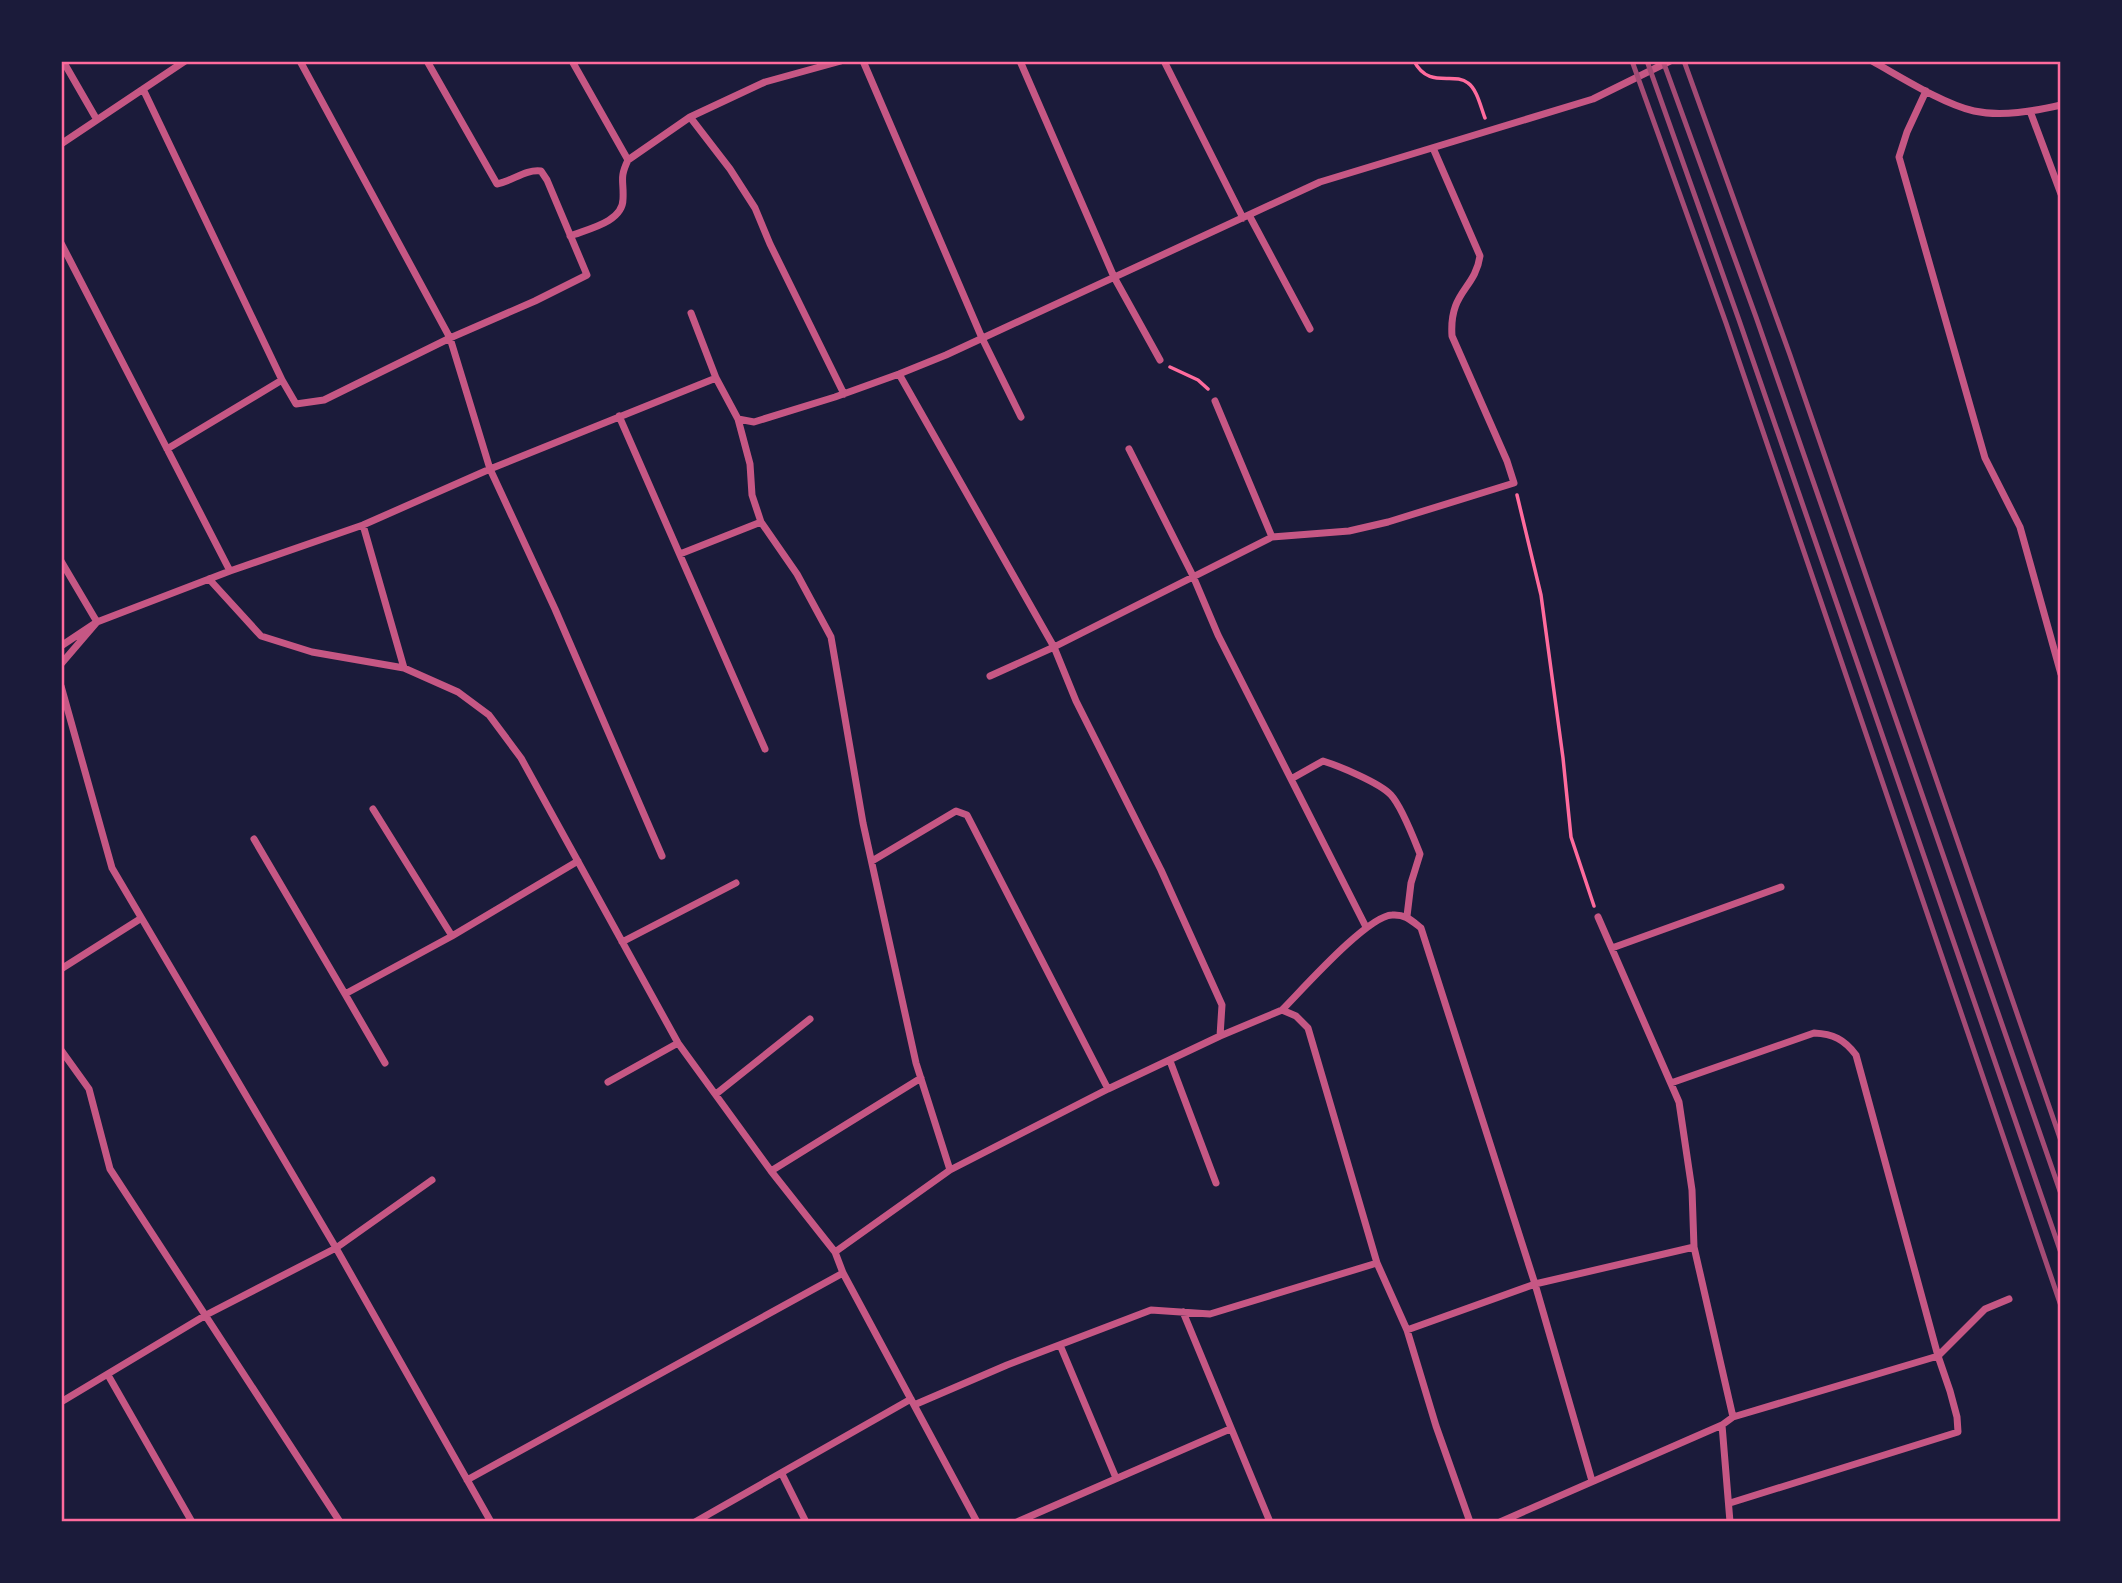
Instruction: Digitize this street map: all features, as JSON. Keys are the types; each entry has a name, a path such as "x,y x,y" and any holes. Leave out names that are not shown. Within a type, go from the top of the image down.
{"street":[{"path":"63,61 97,120"},
{"path":"61,144 185,61"},
{"path":"300,61 450,338 490,469 555,609 662,856"},
{"path":"143,89 282,380 296,404 324,400 587,275 541,171 532,170 497,184 427,61"},
{"path":"572,61 628,160"},
{"path":"570,236 615,217 620,211 623,196 621,182 628,160 690,117 765,82 841,61"},
{"path":"863,61 982,338 1021,417"},
{"path":"1020,61 1114,277 1160,360"},
{"path":"1164,61 1246,216 1310,329"},
{"path":"738,419 754,422 899,374 1320,182 1594,99 1670,61"},
{"path":"1872,61 1926,91 1974,111 2031,111 2061,105"},
{"path":"1926,91 1907,132 1899,158 1985,458 2020,527 2061,674"},
{"path":"2031,111 2061,194"},
{"path":"690,117 730,169 755,208 844,394"},
{"path":"990,676 1054,647 1272,537 1349,531 1388,522 1514,483 1452,336 1451,317 1455,303 1477,271 1480,256 1433,148"},
{"path":"61,243 230,571"},
{"path":"691,313 716,378 738,419 750,464 752,495 761,522 797,575 831,637 863,823 920,1078 950,1170"},
{"path":"899,374 1054,647 1076,701 1161,870 1222,1005 1220,1036"},
{"path":"61,646 97,622 230,571 363,525 490,469 716,378"},
{"path":"167,449 282,380"},
{"path":"1215,401 1272,537"},
{"path":"619,416 765,749"},
{"path":"1129,449 1193,576 1218,635 1366,927"},
{"path":"680,554 761,522"},
{"path":"363,525 404,668"},
{"path":"61,561 97,622"},
{"path":"209,579 261,636 313,652 404,668 457,692 489,715 521,758 678,1043 771,1171 835,1252 843,1273 976,1522"},
{"path":"61,664 97,622"},
{"path":"61,687 111,868 336,1248 491,1522"},
{"path":"1291,779 1322,761 1345,768 1391,795 1420,854 1411,883 1407,916"},
{"path":"373,809 452,936"},
{"path":"872,861 956,811 967,815 1108,1089"},
{"path":"254,839 385,1063"},
{"path":"345,994 452,936 578,862"},
{"path":"622,942 736,883"},
{"path":"1612,948 1781,887"},
{"path":"835,1252 950,1170 1108,1089 1282,1010 1366,927 1389,915 1407,916 1421,928 1535,1284 1592,1481"},
{"path":"1598,917 1679,1102 1692,1190 1694,1247 1732,1417"},
{"path":"61,969 140,919"},
{"path":"1282,1010 1296,1016 1308,1028 1377,1263 1407,1330 1436,1426 1470,1522"},
{"path":"716,1094 810,1019"},
{"path":"1671,1083 1814,1033 1830,1034 1846,1042 1856,1055 1957,1417 1958,1432 1730,1503"},
{"path":"608,1082 678,1043"},
{"path":"61,1050 89,1089 110,1169 340,1522"},
{"path":"1170,1062 1216,1183"},
{"path":"771,1171 920,1078"},
{"path":"61,1402 206,1315 336,1248 432,1181"},
{"path":"1407,1330 1535,1284 1694,1247"},
{"path":"695,1522 913,1402 1007,1364 1151,1310 1210,1314 1377,1263"},
{"path":"467,1480 843,1273"},
{"path":"1500,1522 1722,1425 1732,1417 1938,1356 1985,1310 2009,1299"},
{"path":"1183,1312 1270,1522"},
{"path":"1060,1345 1116,1478"},
{"path":"108,1376 192,1522"},
{"path":"1722,1425 1730,1522"},
{"path":"1017,1522 1230,1429"},
{"path":"782,1474 806,1522"}],"path":[{"path":"1414,61 1418,70 1434,78 1465,80 1471,84 1490,131"},
{"path":"1160,360 1164,365 1198,380 1208,388 1215,401"},
{"path":"1514,483 1541,595 1571,837 1598,917"}],"railway":[{"path":"1632,61 1726,323 2061,1306"},
{"path":"1647,61 2061,1253"},
{"path":"1663,61 1756,317 2061,1194"},
{"path":"1684,61 1790,355 2061,1141"}]}
